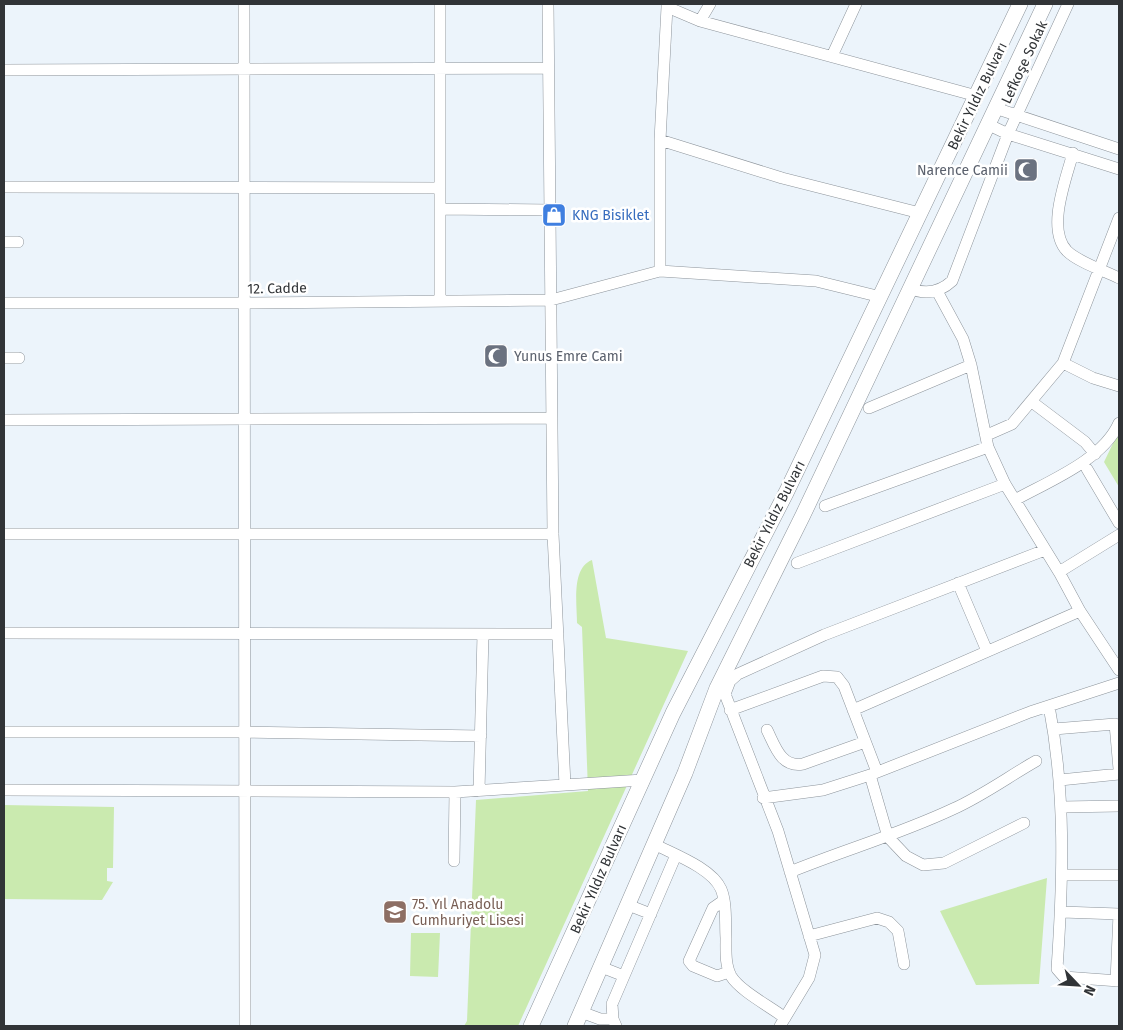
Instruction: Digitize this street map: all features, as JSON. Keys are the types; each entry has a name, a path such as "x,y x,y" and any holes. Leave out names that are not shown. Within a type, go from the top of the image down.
{"main road":[{"name":"Bekir Yıldız Bulvarı","path":"531,1026 673,713 786,493 1020,4"},
{"name":"Bekir Yıldız Bulvarı","path":"576,1026 721,691 909,288 1045,4"}],"street":[{"path":"244,4 245,1026"},
{"path":"440,4 440,301"},
{"path":"548,4 553,534 565,785"},
{"path":"700,21 710,4"},
{"path":"832,56 856,4"},
{"name":"Lefkoşe Sokak","path":"937,291 952,281 1008,134 1068,4"},
{"path":"660,271 660,140 667,6 700,21 976,96"},
{"path":"4,70 548,68"},
{"path":"995,108 1119,149"},
{"path":"987,124 1008,134 1119,169"},
{"path":"660,140 782,178 920,213"},
{"path":"1072,154 1058,215 1059,236 1067,251 1119,278"},
{"path":"4,187 440,188"},
{"path":"440,209 550,210"},
{"path":"826,506 987,441 1012,424 1063,363 1119,218"},
{"path":"4,242 18,242"},
{"name":"12. Cadde","path":"4,303 244,304 551,300 660,271 816,281 881,297"},
{"path":"909,288 920,292 937,291 963,339 971,365 987,441 1005,484 1059,572 1080,611 1119,670"},
{"path":"4,358 19,358"},
{"path":"1063,363 1093,378 1119,386"},
{"path":"869,408 971,365"},
{"path":"1032,402 1086,442 1095,454"},
{"path":"4,420 552,418"},
{"path":"1015,500 1095,454 1112,438 1119,424"},
{"path":"1087,469 1119,523"},
{"path":"797,563 1005,484"},
{"path":"4,534 553,534"},
{"path":"1059,572 1119,535"},
{"path":"654,844 710,876 721,888 729,972 738,984 783,1022 813,971 815,955 778,831 721,691 738,674 824,634 1046,550"},
{"path":"958,582 988,651"},
{"path":"853,710 1080,611"},
{"path":"4,633 558,634"},
{"path":"480,791 483,634"},
{"path":"730,710 828,675 836,677 842,682 866,742 888,836 912,860 923,865 934,866 944,864 1024,823"},
{"path":"763,798 823,790 874,773 1050,706 1119,683"},
{"path":"1050,706 1062,807 1062,912 1057,969 1060,975 1072,979 1118,981 1119,914 1062,912"},
{"path":"1054,729 1115,724 1119,769"},
{"path":"767,730 782,758 795,765 803,764 866,742"},
{"path":"4,732 244,732 481,736"},
{"path":"790,872 855,846 888,836 955,808 1036,761"},
{"path":"1060,780 1119,774"},
{"path":"4,790 455,792 643,780"},
{"path":"454,861 455,792"},
{"path":"1062,807 1119,806 1119,813"},
{"path":"581,1012 614,1023 612,1004 676,855"},
{"path":"1063,876 1119,875"},
{"path":"723,902 713,908 689,961 693,966 717,976 729,972"},
{"path":"628,905 651,914"},
{"path":"809,936 877,918 898,931 904,964"},
{"path":"601,967 624,976"}],"green space":[{"path":"1119,431 1119,487 1104,462"},
{"path":"592,560 606,638 688,651 518,1026 464,1026 467,1021 476,800 588,791 582,627 577,623 576,597 578,578 581,571 585,564"},
{"path":"4,805 114,807 113,868 107,868 107,881 113,882 102,900 4,899"},
{"path":"1047,878 1039,984 976,985 940,911"},
{"path":"411,933 440,933 438,977 410,976"}],"place":[{"name":"Narence Camii","path":"1026,170"},
{"name":"KNG Bisiklet","path":"554,215"},
{"name":"Yunus Emre Cami","path":"496,356"},
{"name":"75. Yıl Anadolu Cumhuriyet Lisesi","path":"395,912"}]}
